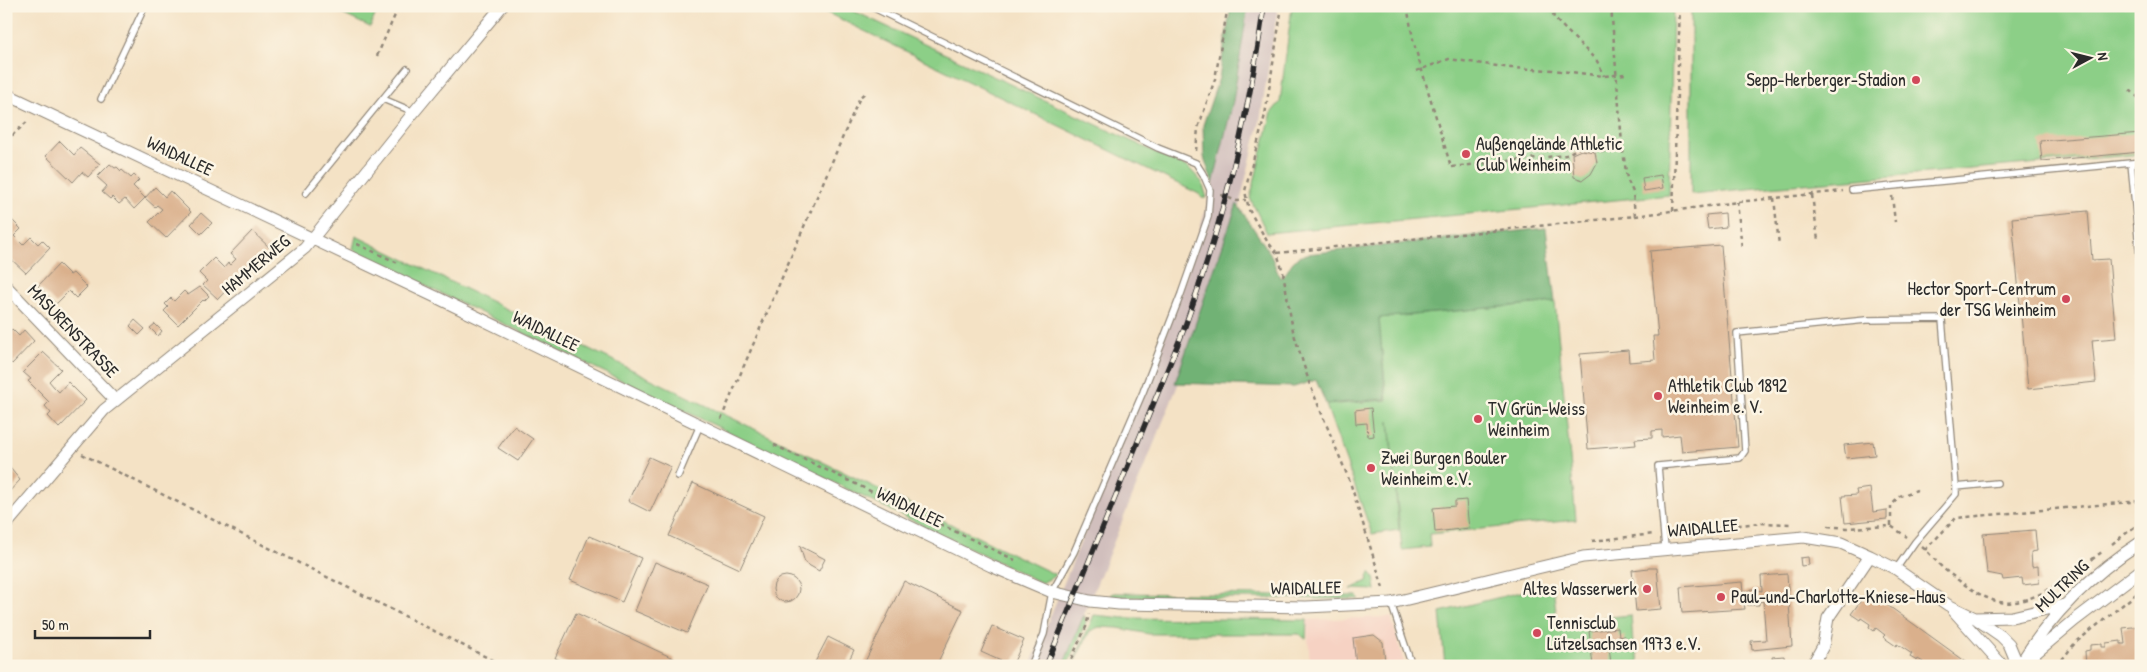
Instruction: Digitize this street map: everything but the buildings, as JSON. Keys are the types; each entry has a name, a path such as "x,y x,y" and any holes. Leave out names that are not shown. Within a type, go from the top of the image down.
{"street":[{"name":"HAMMERWEG","path":"6,525 104,410 305,248 502,6"},
{"name":"WAIDALLEE","path":"6,94 312,238 991,566 1052,592 1090,602 1119,604 1306,607 1391,603 1583,557 1665,548 1804,537 1841,543 1896,569 1948,605 1975,618 1996,632 2009,644 2018,666"},
{"name":"MASURENSTRASSE","path":"6,286 115,400"},
{"name":"MULTRING","path":"2018,666 2044,628 2064,605 2103,569 2141,542"},
{"path":"1812,666 1823,646 1828,618 1870,556"},
{"name":"MULTRING","path":"2018,666 2141,570"},
{"name":"WAIDALLEE","path":"1948,605 2003,666"},
{"name":"WAIDALLEE","path":"1975,618 2012,616 2064,605"}],"lane":[{"path":"102,99 145,6"},
{"path":"870,6 1158,148 1196,163 1210,190 1208,217 1181,294 1143,392 1074,552 1052,592 1044,634 1031,666"},
{"path":"306,193 407,70"},
{"path":"383,99 414,112"},
{"path":"1852,190 2141,162"},
{"path":"2131,163 2141,269"},
{"path":"1665,548 1658,466 1740,458 1745,451 1737,333 1866,320 1942,319 1956,494 1915,542 1896,569"},
{"path":"678,476 700,425"},
{"path":"1956,487 1997,483"},
{"path":"1391,603 1412,666"}],"path":[{"path":"377,56 399,6"},
{"path":"1196,163 1195,144 1198,128 1215,79 1228,6"},
{"path":"1282,6 1265,115 1257,154 1245,191 1246,200 1249,210 1267,241 1277,253 1283,272 1293,331 1310,385 1350,482 1384,591"},
{"path":"1407,6 1414,44 1451,167 1566,155 1580,147 1602,153 1612,151 1622,144"},
{"path":"1551,6 1554,18 1597,61 1604,76"},
{"path":"1611,6 1622,144 1627,179 1633,192 1635,216"},
{"path":"1673,211 1680,6"},
{"path":"1416,71 1449,59 1511,68 1553,70 1604,76 1626,74"},
{"path":"2130,90 2141,100"},
{"path":"712,415 721,419 860,97 866,92"},
{"path":"6,141 39,110"},
{"path":"1891,185 1895,222"},
{"path":"1210,190 1226,197 1246,200"},
{"path":"1277,253 1635,216 1737,202 1852,190"},
{"path":"1812,194 1818,240"},
{"path":"1774,198 1779,245"},
{"path":"1737,202 1742,248"},
{"path":"345,254 350,243 361,245 406,267"},
{"path":"774,445 1021,563"},
{"path":"71,447 97,462 504,666"},
{"path":"1890,526 1891,506 1900,496 1917,490"},
{"path":"1925,550 1956,518 2141,501"},
{"path":"2057,666 2075,643 2141,590"},
{"path":"1278,592 1317,592"},
{"path":"1068,666 1086,627 1090,602"},
{"path":"529,666 530,661"}],"shaded area":[{"path":"1248,6 1278,6 1260,121 1238,210 1189,358 1063,666 1030,666 1166,334 1190,263 1213,184 1233,101"},
{"path":"1391,617 1405,666 1310,666 1307,620"}],"green space":[{"path":"325,6 379,6 370,27"},
{"path":"813,6 843,6 1189,168 1202,182 1207,198 1203,198 1199,194"},
{"path":"1231,6 1248,6 1233,101 1213,184 1204,157 1203,125 1219,78"},
{"name":"Außengelände Athletic Club Weinheim","path":"1292,6 1673,6 1669,195 1267,233 1250,198 1272,112 1280,102"},
{"name":"Sepp-Herberger-Stadion","path":"1691,6 2141,6 2141,154 1691,194"},
{"path":"1237,204 1270,253 1280,278 1296,259 1307,254 1546,228 1555,302 1379,318 1386,399 1326,404 1316,380 1294,387 1175,383"},
{"path":"356,236 1056,575 1042,583 357,253 353,249"},
{"name":"TV Grün-Weiss Weinheim","path":"1555,302 1576,520 1429,534 1430,547 1402,550 1389,421 1399,530 1372,534 1326,405 1387,400 1378,318"},
{"path":"1370,572 1374,577 1376,590 1351,589 1367,581"},
{"name":"Tennisclub Lützelsachsen 1973 e.V.","path":"1553,584 1557,622 1631,615 1633,643 1637,644 1639,666 1445,666 1440,612"},
{"path":"1111,594 1357,596 1360,599 1112,597"},
{"path":"1084,615 1086,622 1067,666 1063,666"},
{"path":"1094,615 1124,618 1307,620 1306,639 1299,634 1149,634 1118,628 1099,627 1090,631 1072,666"}],"railway":[{"path":"1046,666 1184,329 1198,290 1233,170 1251,88 1264,6"}],"place":[{"name":"Sepp-Herberger-Stadion","path":"1916,80"},
{"name":"Außengelände Athletic Club Weinheim","path":"1466,154"},
{"name":"Hector Sport-Centrum der TSG Weinheim","path":"2066,299"},
{"name":"Athletik Club 1892 Weinheim e. V.","path":"1658,396"},
{"name":"TV Grün-Weiss Weinheim","path":"1478,419"},
{"name":"Zwei Burgen Bouler Weinheim e.V.","path":"1371,468"},
{"name":"Altes Wasserwerk","path":"1647,589"},
{"name":"Paul-und-Charlotte-Kniese-Haus","path":"1721,597"},
{"name":"Tennisclub Lützelsachsen 1973 e.V.","path":"1537,633"}]}
